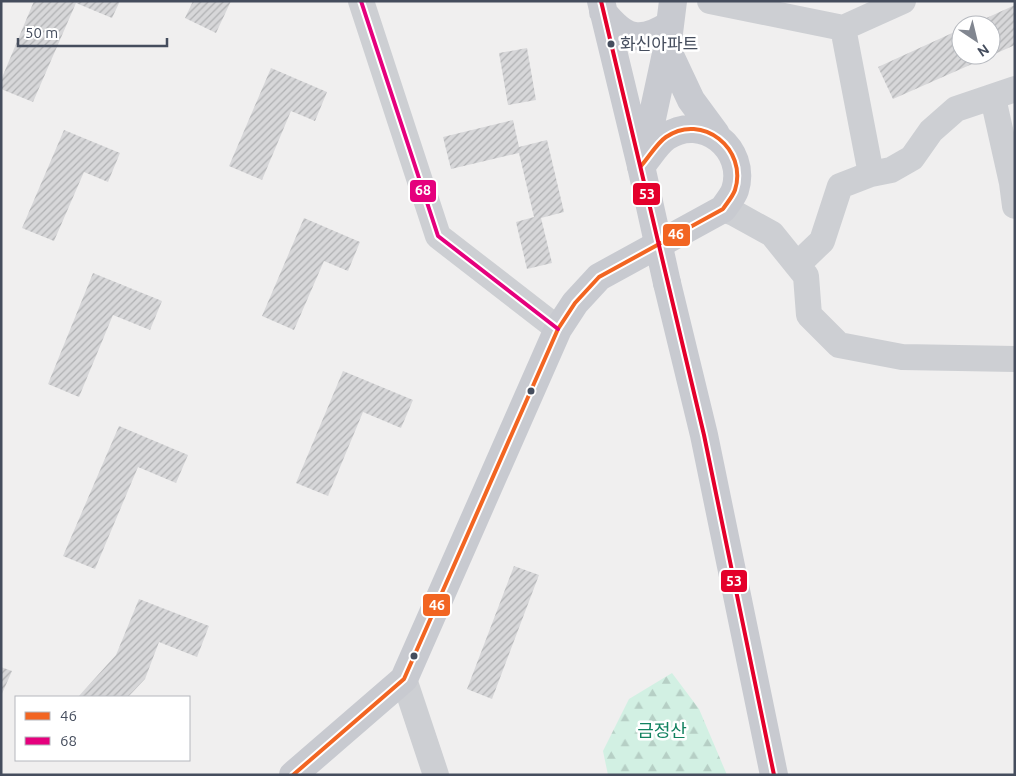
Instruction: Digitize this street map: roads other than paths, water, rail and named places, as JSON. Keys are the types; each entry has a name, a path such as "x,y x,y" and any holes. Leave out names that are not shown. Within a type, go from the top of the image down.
{"main road":[{"path":"602,7 618,30 636,36 652,36 670,25"},
{"path":"602,7 704,435 774,775"},
{"path":"293,775 404,679 558,329 575,303 599,277 723,209 735,191 738,169 730,148 716,134 691,100 670,25"},
{"path":"641,166 652,127 670,25"},
{"path":"641,166 665,137 679,131 700,129 716,134"}],"street":[{"path":"362,1 438,236 558,329"},
{"path":"710,1 843,28 903,1"},
{"path":"843,28 871,174"},
{"path":"798,265 822,240 840,186 871,174 891,170 912,158 931,131 956,109 1004,93 1014,191"},
{"path":"723,209 772,234 806,276 809,315 839,345 902,357 1015,359"},
{"path":"404,679 436,775"}],"place":[{"name":"화신아파트","path":"611,44"}],"park label":[{"name":"금정산","path":"662,731"}]}
